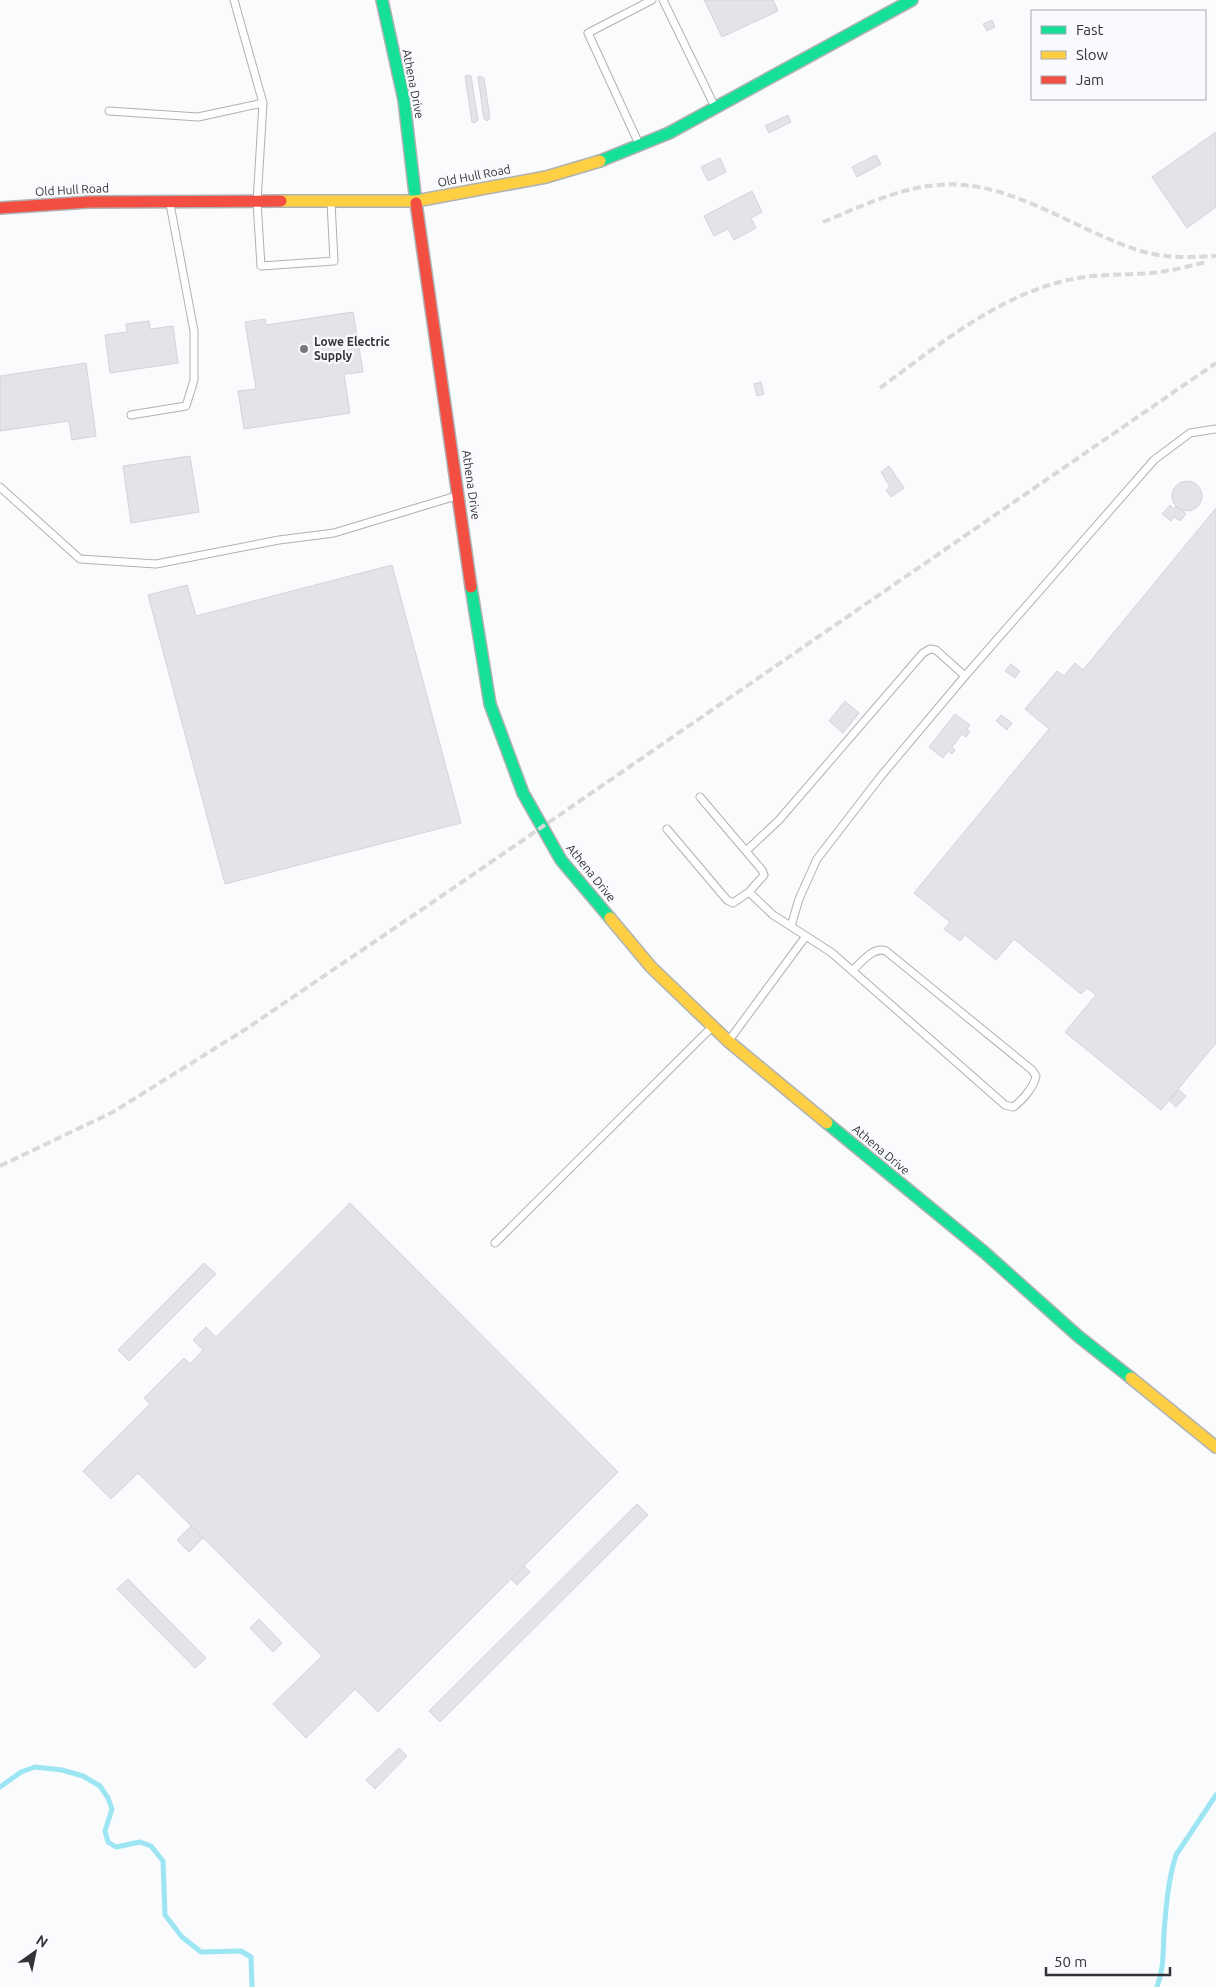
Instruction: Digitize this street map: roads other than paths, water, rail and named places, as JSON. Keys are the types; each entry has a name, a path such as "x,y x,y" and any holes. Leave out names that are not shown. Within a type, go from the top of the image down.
{"street":[{"name":"Athena Drive","path":"382,0 404,100 416,201 474,607 490,704 523,793 561,860 651,967 728,1041 984,1252 1078,1336 1216,1447"},
{"name":"Old Hull Road","path":"0,208 89,202 416,201 546,177 600,161 669,133 912,0"}],"lane":[{"path":"234,0 263,102 257,202 261,266 334,261 331,202"},
{"path":"639,145 588,33 652,0"},
{"path":"663,0 715,108"},
{"path":"109,111 198,118 263,102"},
{"path":"131,415 186,406 194,380 194,331 170,202"},
{"path":"791,926 799,899 818,859 881,776 965,676 1154,460 1190,433 1216,429"},
{"path":"0,487 80,559 156,564 279,540 334,533 459,495"},
{"path":"746,851 779,820 923,653 930,649 936,650 965,676"},
{"path":"667,829 727,900 733,903 749,892 764,875 762,870 700,798"},
{"path":"749,892 773,915 832,953 852,972 1005,1105 1013,1107 1018,1104 1035,1082 1036,1076 1032,1070 886,951 880,949 875,951 852,972"},
{"path":"728,1041 806,936"},
{"path":"494,1243 712,1026"}],"waterway":[{"path":"0,1787 21,1772 35,1767 62,1770 83,1776 100,1786 108,1798 112,1809 105,1831 108,1842 116,1847 140,1842 151,1846 163,1861 165,1915 182,1937 201,1952 241,1951 251,1957 252,1987"},
{"path":"1157,1987 1162,1967 1168,1894 1176,1855 1216,1795"}],"railway":[{"path":"823,222 879,199 908,190 938,185 964,185 1016,198 1116,242 1150,254 1188,257 1216,256"},
{"path":"880,388 973,321 1024,294 1078,278 1155,273 1206,262"},
{"path":"0,1166 113,1112 246,1029 1216,363"}],"place":[{"name":"Lowe Electric Supply","path":"304,349"}]}
